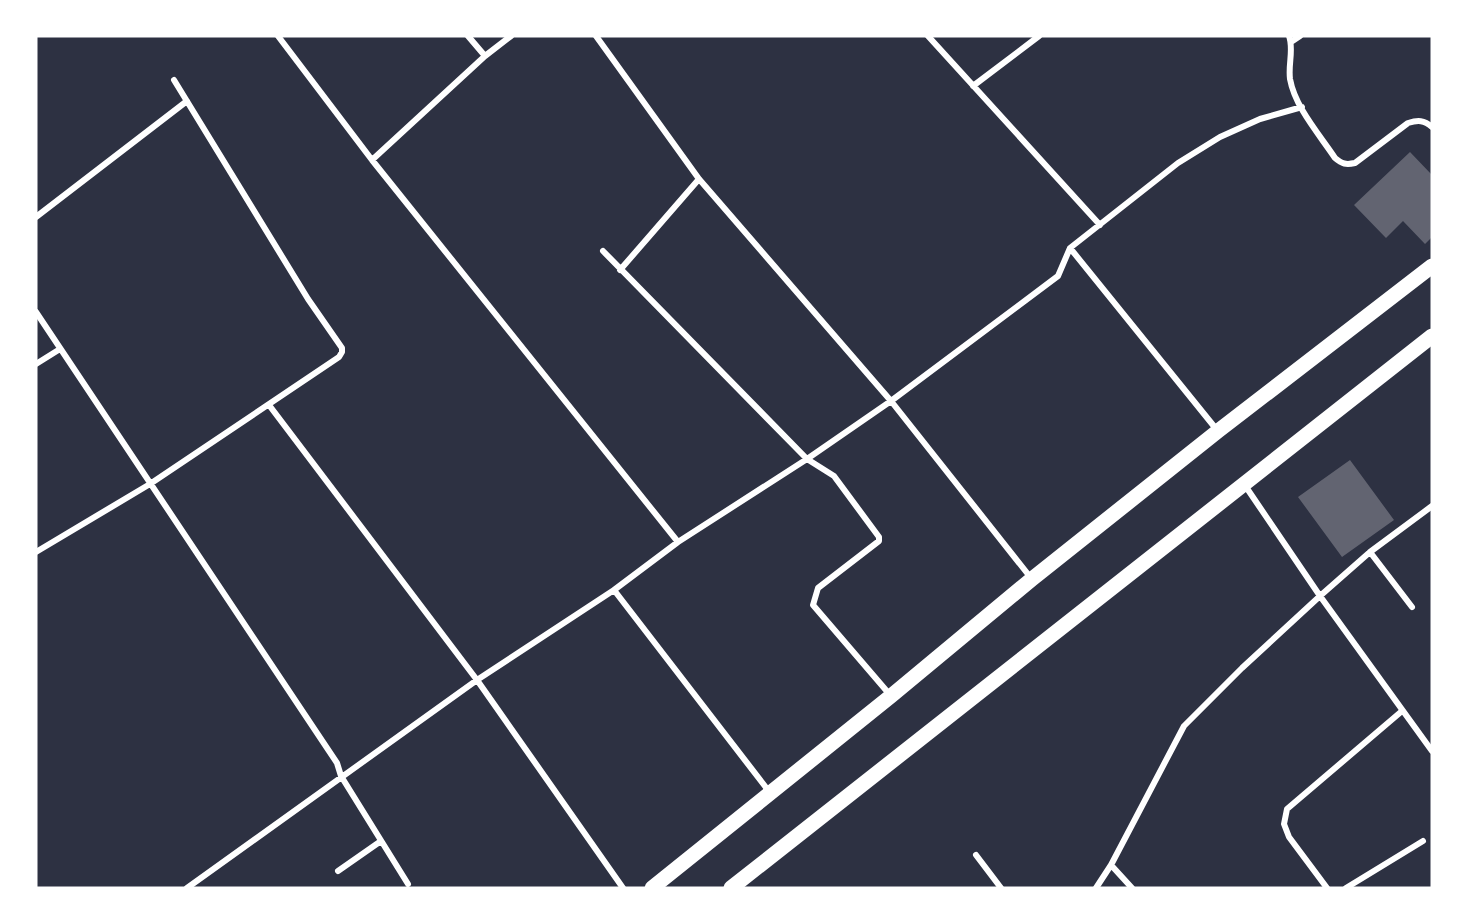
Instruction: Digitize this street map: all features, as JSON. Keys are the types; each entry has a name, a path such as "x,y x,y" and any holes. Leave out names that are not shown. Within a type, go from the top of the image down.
{"main road":[{"path":"652,888 771,794 1032,579 1218,431 1432,266"},
{"path":"731,888 1432,336"}],"street":[{"path":"278,36 372,160 678,542"},
{"path":"468,36 485,56"},
{"path":"372,160 485,56 511,36"},
{"path":"596,36 699,179 891,401 1032,579"},
{"path":"928,36 1100,225"},
{"path":"973,86 1039,36"},
{"path":"1300,36 1290,39 1290,79 1296,97 1340,163 1348,165 1355,163 1408,123 1416,120 1432,127"},
{"path":"36,552 150,484 339,357 342,350 308,299 174,80"},
{"path":"36,217 187,101"},
{"path":"187,888 477,680 614,590 678,542 807,459 891,401 1058,276 1070,248 1178,163 1220,137 1260,119 1302,107"},
{"path":"620,270 699,179"},
{"path":"1070,248 1218,431"},
{"path":"603,251 807,459 834,476 880,539 818,588 813,604 891,696"},
{"path":"36,312 337,764 341,776 408,885"},
{"path":"36,364 60,349"},
{"path":"269,405 477,680 622,888"},
{"path":"1243,483 1320,596 1432,751"},
{"path":"1096,888 1111,866 1184,726 1242,668 1320,596 1370,552 1432,506"},
{"path":"1370,552 1412,607"},
{"path":"614,590 771,794"},
{"path":"1327,888 1290,837 1284,824 1287,809 1402,711"},
{"path":"338,871 381,841"},
{"path":"1346,888 1423,841"},
{"path":"976,855 1001,888"},
{"path":"1111,866 1132,888"}],"building":[{"path":"1410,152 1432,175 1432,237 1425,244 1403,221 1386,238 1354,205"},
{"path":"1350,460 1394,520 1342,557 1298,497"}]}
